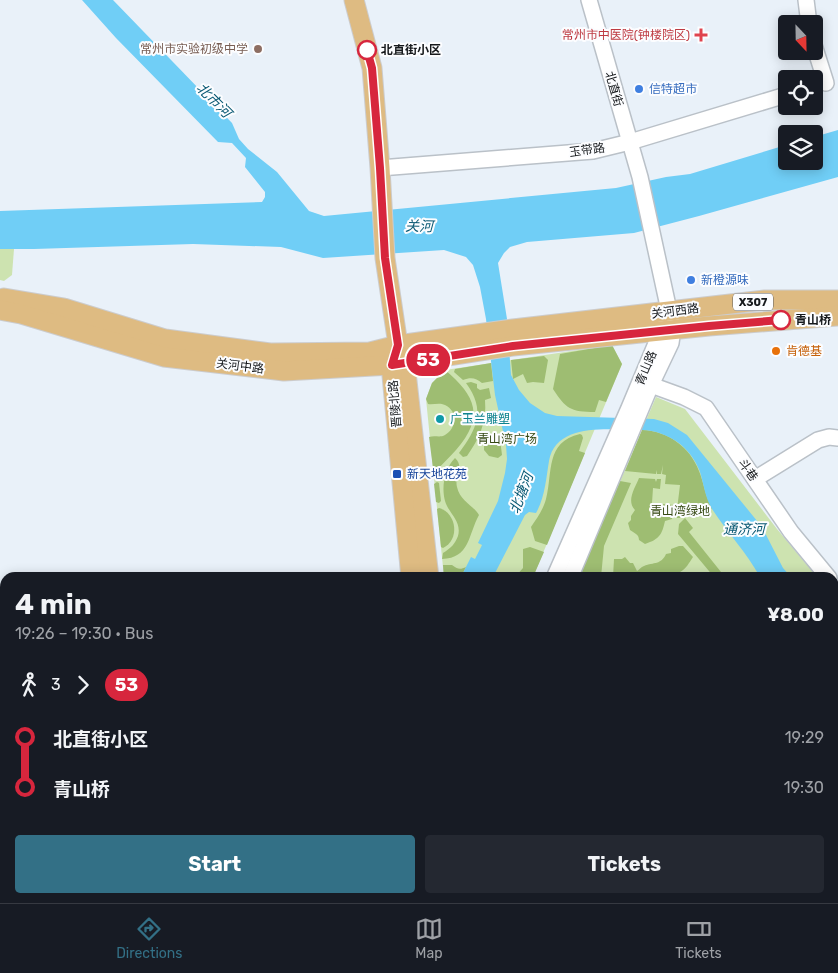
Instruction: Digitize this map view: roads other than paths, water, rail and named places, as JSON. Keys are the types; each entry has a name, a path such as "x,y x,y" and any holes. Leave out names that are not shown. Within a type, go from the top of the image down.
{"main road":[{"path":"354,0 372,68 385,258 398,345"},
{"name":"关河中路","path":"0,298 64,308 165,339 270,353 370,352 398,345 483,342"},
{"name":"关河西路","path":"668,324 764,300 838,300"},
{"name":"关河中路","path":"0,310 21,314 164,357 284,372 398,364 483,342"},
{"name":"关河西路","path":"483,342 668,324 838,316"},
{"name":"晋陵北路","path":"398,345 398,435 410,572"},
{"name":"晋陵北路","path":"398,364 428,572"},
{"path":"398,435 392,470 401,572"}],"street":[{"name":"北直街","path":"588,0 640,177 655,242 668,324"},
{"path":"806,0 808,15"},
{"path":"818,60 826,84"},
{"name":"玉带路","path":"380,168 593,151 630,142 778,97"},
{"name":"青山路","path":"635,409 651,385 672,343 668,324"},
{"name":"青山路","path":"557,572 624,434 668,324"},
{"name":"斗巷","path":"651,385 684,397 706,408 791,532 824,572"},
{"name":"青山路","path":"572,572 624,434"},
{"path":"755,479 818,440 829,437 838,438"}],"water":[{"path":"82,0 113,0 232,123 239,139 248,149 277,172 309,211 324,216 616,188 666,177 690,174 778,147 778,170 823,170 823,134 838,130 838,177 634,233 527,242 510,247 498,263 507,319 511,375 519,390 530,403 545,413 557,416 654,419 668,423 687,435 762,527 787,572 757,572 712,509 700,472 685,448 661,433 642,430 601,429 574,434 562,439 554,448 549,461 539,507 536,513 529,512 525,515 496,572 464,572 471,557 475,559 482,545 478,543 498,501 507,459 506,445 495,395 486,319 480,287 473,265 466,257 444,250 323,258 281,247 193,244 0,249 0,211 262,202 265,192 245,167 246,158 232,143 218,142 116,38"}],"place":[{"name":"常州市中医院(钟楼院区)","path":"701,35"},
{"name":"常州市实验初级中学","path":"258,49"},
{"name":"北直街小区","path":"367,50"},
{"name":"信特超市","path":"639,89"},
{"name":"新橙源味","path":"691,280"},
{"name":"青山桥","path":"781,320"},
{"name":"肯德基","path":"776,351"},
{"name":"广玉兰雕塑","path":"440,419"},
{"name":"新天地花苑","path":"397,474"}],"water label":[{"name":"北市河","path":"214,100"},
{"name":"关河","path":"419,226"},
{"name":"北塘河","path":"521,493"},
{"name":"通济河","path":"744,529"}],"park label":[{"name":"青山湾广场","path":"507,439"},
{"name":"青山湾绿地","path":"680,511"}]}
